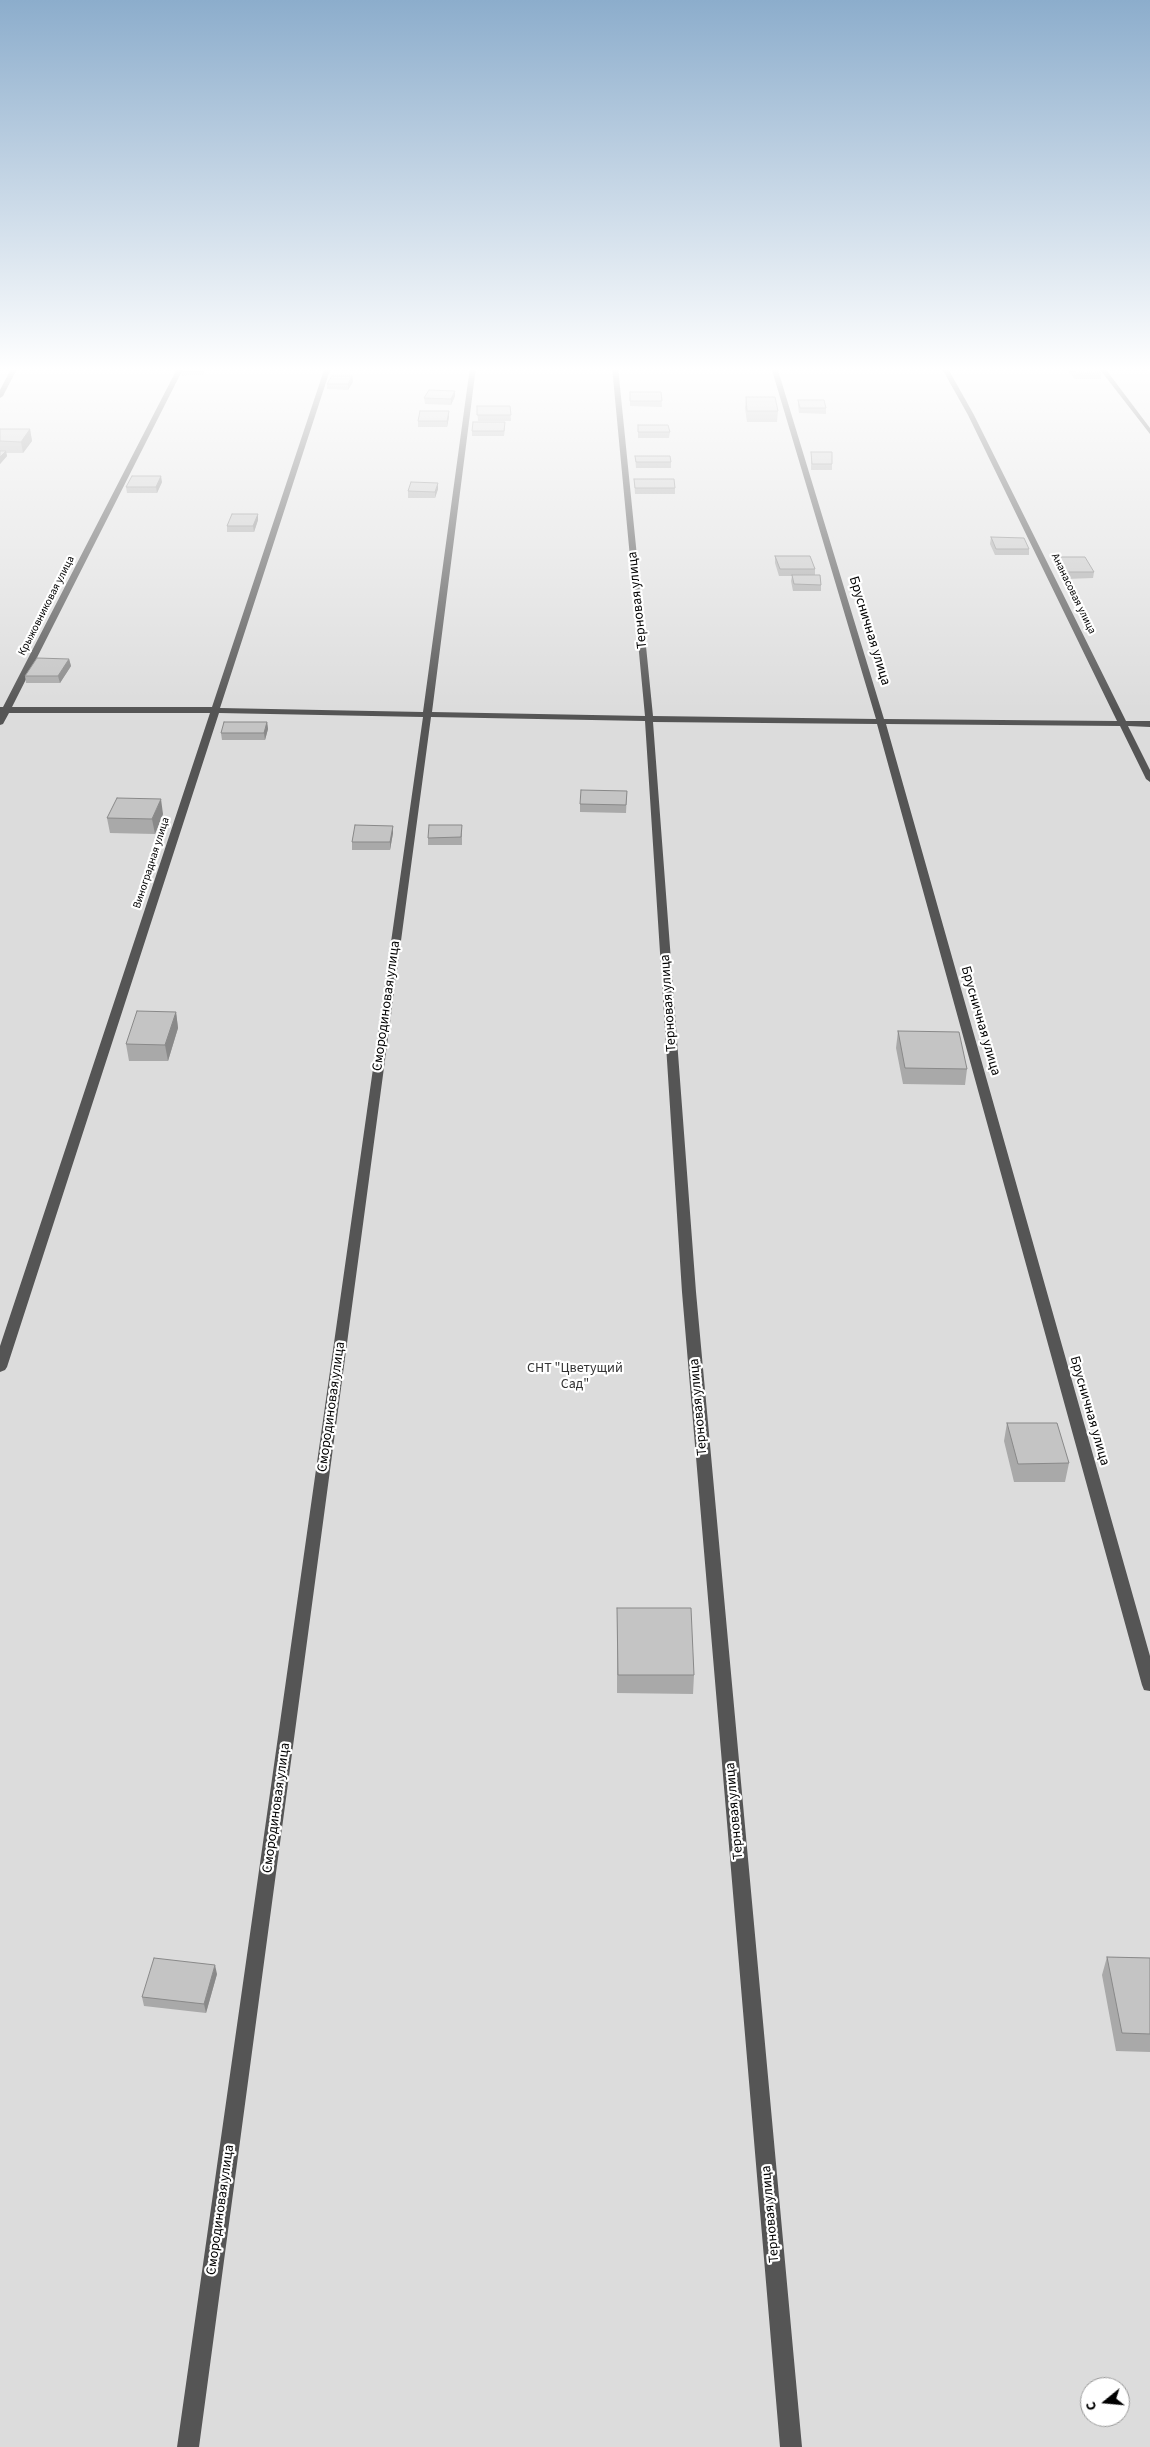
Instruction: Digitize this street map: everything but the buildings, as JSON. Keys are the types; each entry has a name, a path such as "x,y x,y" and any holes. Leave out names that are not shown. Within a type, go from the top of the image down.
{"street":[{"name":"Крыжовниковая улица","path":"0,722 3,710 122,481"},
{"name":"Виноградная улица","path":"0,1367 291,481"},
{"name":"Смородиновая улица","path":"188,2447 428,715 458,481"},
{"name":"Терновая улица","path":"626,481 650,719 689,1292 791,2447"},
{"name":"Брусничная улица","path":"808,481 881,722 1150,1685"},
{"name":"Ананасовая улица","path":"1005,481 1125,724 1150,779"},
{"path":"3,710 216,710 650,719 1150,724"}],"green space":[{"name":"СНТ \"Цветущий Сад\"","path":"0,481 1150,481 1150,2447 0,2447"}]}
